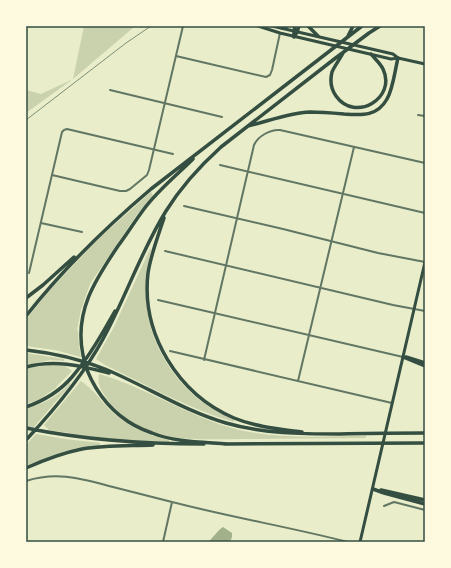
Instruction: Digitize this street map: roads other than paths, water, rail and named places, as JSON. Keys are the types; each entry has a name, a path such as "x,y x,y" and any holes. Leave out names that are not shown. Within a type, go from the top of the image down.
{"highway":[{"path":"282,28 287,26"},
{"path":"295,26 296,31"},
{"path":"294,37 299,26"},
{"path":"308,26 318,36"},
{"path":"26,298 43,285 151,189 362,26"},
{"path":"26,440 61,400 103,340 156,228 166,210 187,181 204,162 247,126 380,26"},
{"path":"347,38 353,27"},
{"path":"345,51 334,69 331,78 332,88 340,101 357,108 372,104 379,98 385,84 385,74 371,54"},
{"path":"247,126 282,116 300,113 317,112 359,115 374,112 387,99 398,58"},
{"path":"205,146 144,209 98,276 88,297 82,316 82,350 90,376 97,391 108,405 119,415 134,425 147,432 170,438 226,444"},
{"path":"166,210 151,259 148,275 148,293 154,331 160,347 170,365 183,382 195,394 212,406 235,418 258,425 317,434"},
{"path":"26,316 65,269 105,230"},
{"path":"26,407 46,398 72,378 90,353 125,295"},
{"path":"26,350 70,358 120,376 190,410 227,423 250,429 294,434 425,433"},
{"path":"403,357 425,364"},
{"path":"26,367 48,363 65,363 104,370"},
{"path":"26,428 55,434 123,442 162,444 425,443"},
{"path":"26,468 49,458 83,449 100,447 206,444"},
{"path":"373,488 425,500"},
{"path":"373,488 384,493 425,504"}],"main road":[{"path":"258,26 294,37 391,59 398,58 425,64"},
{"path":"272,26 393,54 398,58"},
{"path":"360,542 425,262"}],"street":[{"path":"52,175 124,191 130,189 147,175 166,103 183,26"},
{"path":"176,56 260,76 268,76 272,70 280,33"},
{"path":"110,90 222,117"},
{"path":"418,115 425,116"},
{"path":"204,360 254,145 258,139 273,130 278,129 425,163"},
{"path":"29,273 62,132 64,130 173,154"},
{"path":"298,381 354,147"},
{"path":"220,165 425,213"},
{"path":"184,206 378,253 425,262"},
{"path":"41,223 82,232"},
{"path":"166,251 320,288 425,311"},
{"path":"158,300 403,357"},
{"path":"170,351 392,403"},
{"path":"26,481 46,477 69,477 348,542"},
{"path":"163,542 172,502"},
{"path":"384,506 394,502 425,510"}],"railway":[{"path":"26,120 126,43 151,26"}]}
